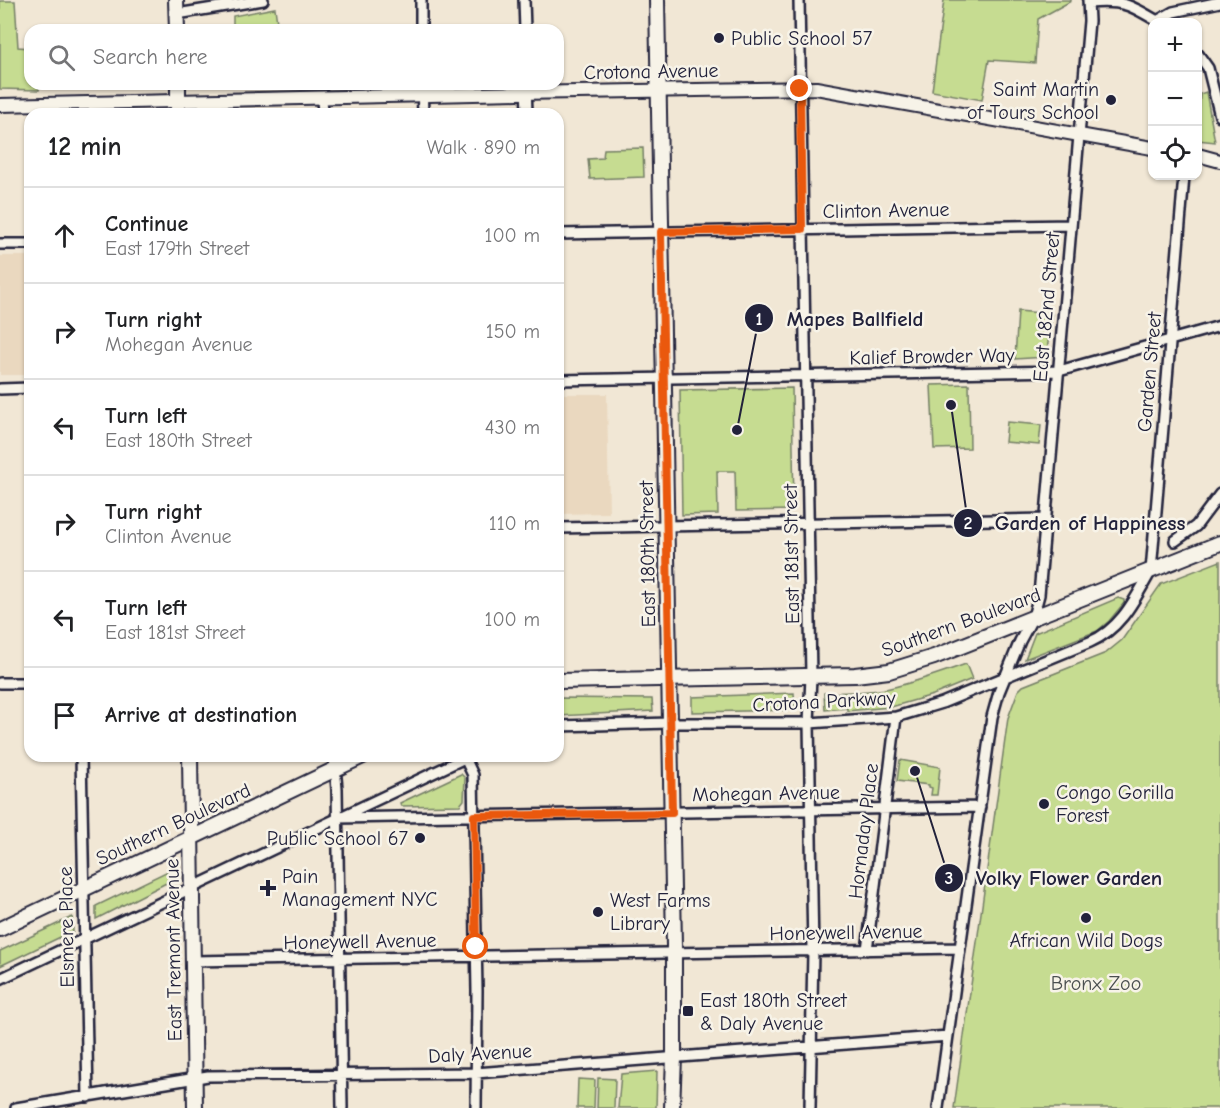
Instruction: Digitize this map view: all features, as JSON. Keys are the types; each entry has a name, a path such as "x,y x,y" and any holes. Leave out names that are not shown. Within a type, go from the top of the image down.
{"main road":[{"name":"East 180th Street","path":"657,0 674,954 672,1108"},
{"path":"177,7 177,24"},
{"path":"177,90 178,108"},
{"name":"Southern Boulevard","path":"564,681 872,674 907,666 1220,543"},
{"name":"East Tremont Avenue","path":"190,762 195,1108"},
{"name":"Southern Boulevard","path":"0,929 191,838 335,763"}],"street":[{"path":"177,7 263,0"},
{"path":"420,0 421,24"},
{"path":"524,0 525,24"},
{"name":"East 181st Street","path":"799,0 811,676 809,723 813,951 810,1108"},
{"path":"1088,1 1125,2 1151,18"},
{"name":"East 182nd Street","path":"938,1108 992,717 999,692 1020,641 1033,617 1039,595 1089,21 1088,1"},
{"path":"1164,18 1173,12 1220,2"},
{"path":"1202,60 1208,68 1219,110"},
{"name":"Crotona Avenue","path":"564,89 658,91 816,88 1148,147"},
{"path":"422,90 423,108"},
{"name":"Crotona Avenue","path":"0,105 178,108 422,90"},
{"path":"526,90 526,108"},
{"path":"322,99 322,108"},
{"path":"1202,156 1220,161"},
{"name":"Garden Street","path":"1151,571 1184,180"},
{"name":"Clinton Avenue","path":"564,234 1071,225"},
{"path":"0,244 24,244"},
{"name":"Kalief Browder Way","path":"564,380 1059,371 1220,326"},
{"path":"0,389 24,388"},
{"path":"1176,541 1196,526 1220,494"},
{"path":"564,528 1046,519"},
{"name":"Crotona Parkway","path":"564,726 809,723 896,717 942,703 1103,637 1110,632 1133,603 1151,571"},
{"path":"0,683 24,683"},
{"name":"Hornaday Place","path":"867,950 896,717"},
{"name":"Elsmere Place","path":"81,762 88,1097"},
{"path":"0,979 456,762"},
{"path":"468,762 473,775 474,816 476,1108"},
{"path":"335,763 338,818 342,1108"},
{"name":"Mohegan Avenue","path":"338,818 980,807"},
{"name":"Honeywell Avenue","path":"193,961 960,948"},
{"name":"Daly Avenue","path":"16,1108 208,1077 476,1073 948,1036"}],"shaded area":[{"path":"0,256 24,256 24,375 0,375"},
{"path":"564,394 607,394 609,513 564,514"}],"green space":[{"path":"944,0 1071,1 1038,19 1035,63 989,60 982,100 932,91"},
{"path":"0,1 15,1 18,47 24,48 24,90 0,89"},
{"path":"275,8 277,24 233,24 233,16"},
{"path":"1206,92 1215,142 1202,140 1202,93"},
{"path":"643,148 644,177 590,179 588,159 603,158 604,149"},
{"path":"1018,311 1052,314 1046,357 1015,359"},
{"path":"969,384 970,448 934,449 931,385"},
{"path":"792,388 794,510 736,511 735,471 717,471 718,514 682,515 680,390"},
{"path":"1007,422 1041,425 1039,445 1005,442"},
{"name":"Bronx Zoo","path":"1220,561 1220,1108 954,1108 1008,718 1018,691 1023,686 1106,653 1122,640 1161,584"},
{"path":"1118,598 1124,600 1124,603 1097,631 1025,659 1035,633"},
{"path":"966,664 972,679 933,695 891,707 847,711 847,708 825,710 824,693 865,692 890,688"},
{"path":"794,693 795,710 692,712 692,697"},
{"path":"564,698 652,699 653,711 564,716"},
{"path":"900,760 940,767 937,795 931,795 932,788 929,785 897,781"},
{"path":"461,774 465,778 464,800 460,805 401,806 400,803"},
{"path":"174,868 176,878 96,919 96,906"},
{"path":"72,917 73,931 0,966 0,951"},
{"path":"657,1071 656,1108 618,1108 621,1074"},
{"path":"598,1078 615,1079 614,1108 597,1108"},
{"path":"578,1079 595,1080 594,1108 577,1108"}],"place":[{"name":"Public School 57","path":"719,38"},
{"name":"Saint Martin of Tours School","path":"1111,100"},
{"name":"Garden of Happiness","path":"951,405"},
{"name":"Mapes Ballfield","path":"737,430"},
{"name":"Volky Flower Garden","path":"915,771"},
{"name":"Congo Gorilla Forest","path":"1044,804"},
{"name":"Public School 67","path":"420,838"},
{"name":"Pain Management NYC","path":"268,888"},
{"name":"West Farms Library","path":"598,912"},
{"name":"African Wild Dogs","path":"1086,918"},
{"name":"East 180th Street & Daly Avenue","path":"688,1011"}],"route":[{"path":"476,947 474,816 672,813 661,232 802,229 800,89"}]}
